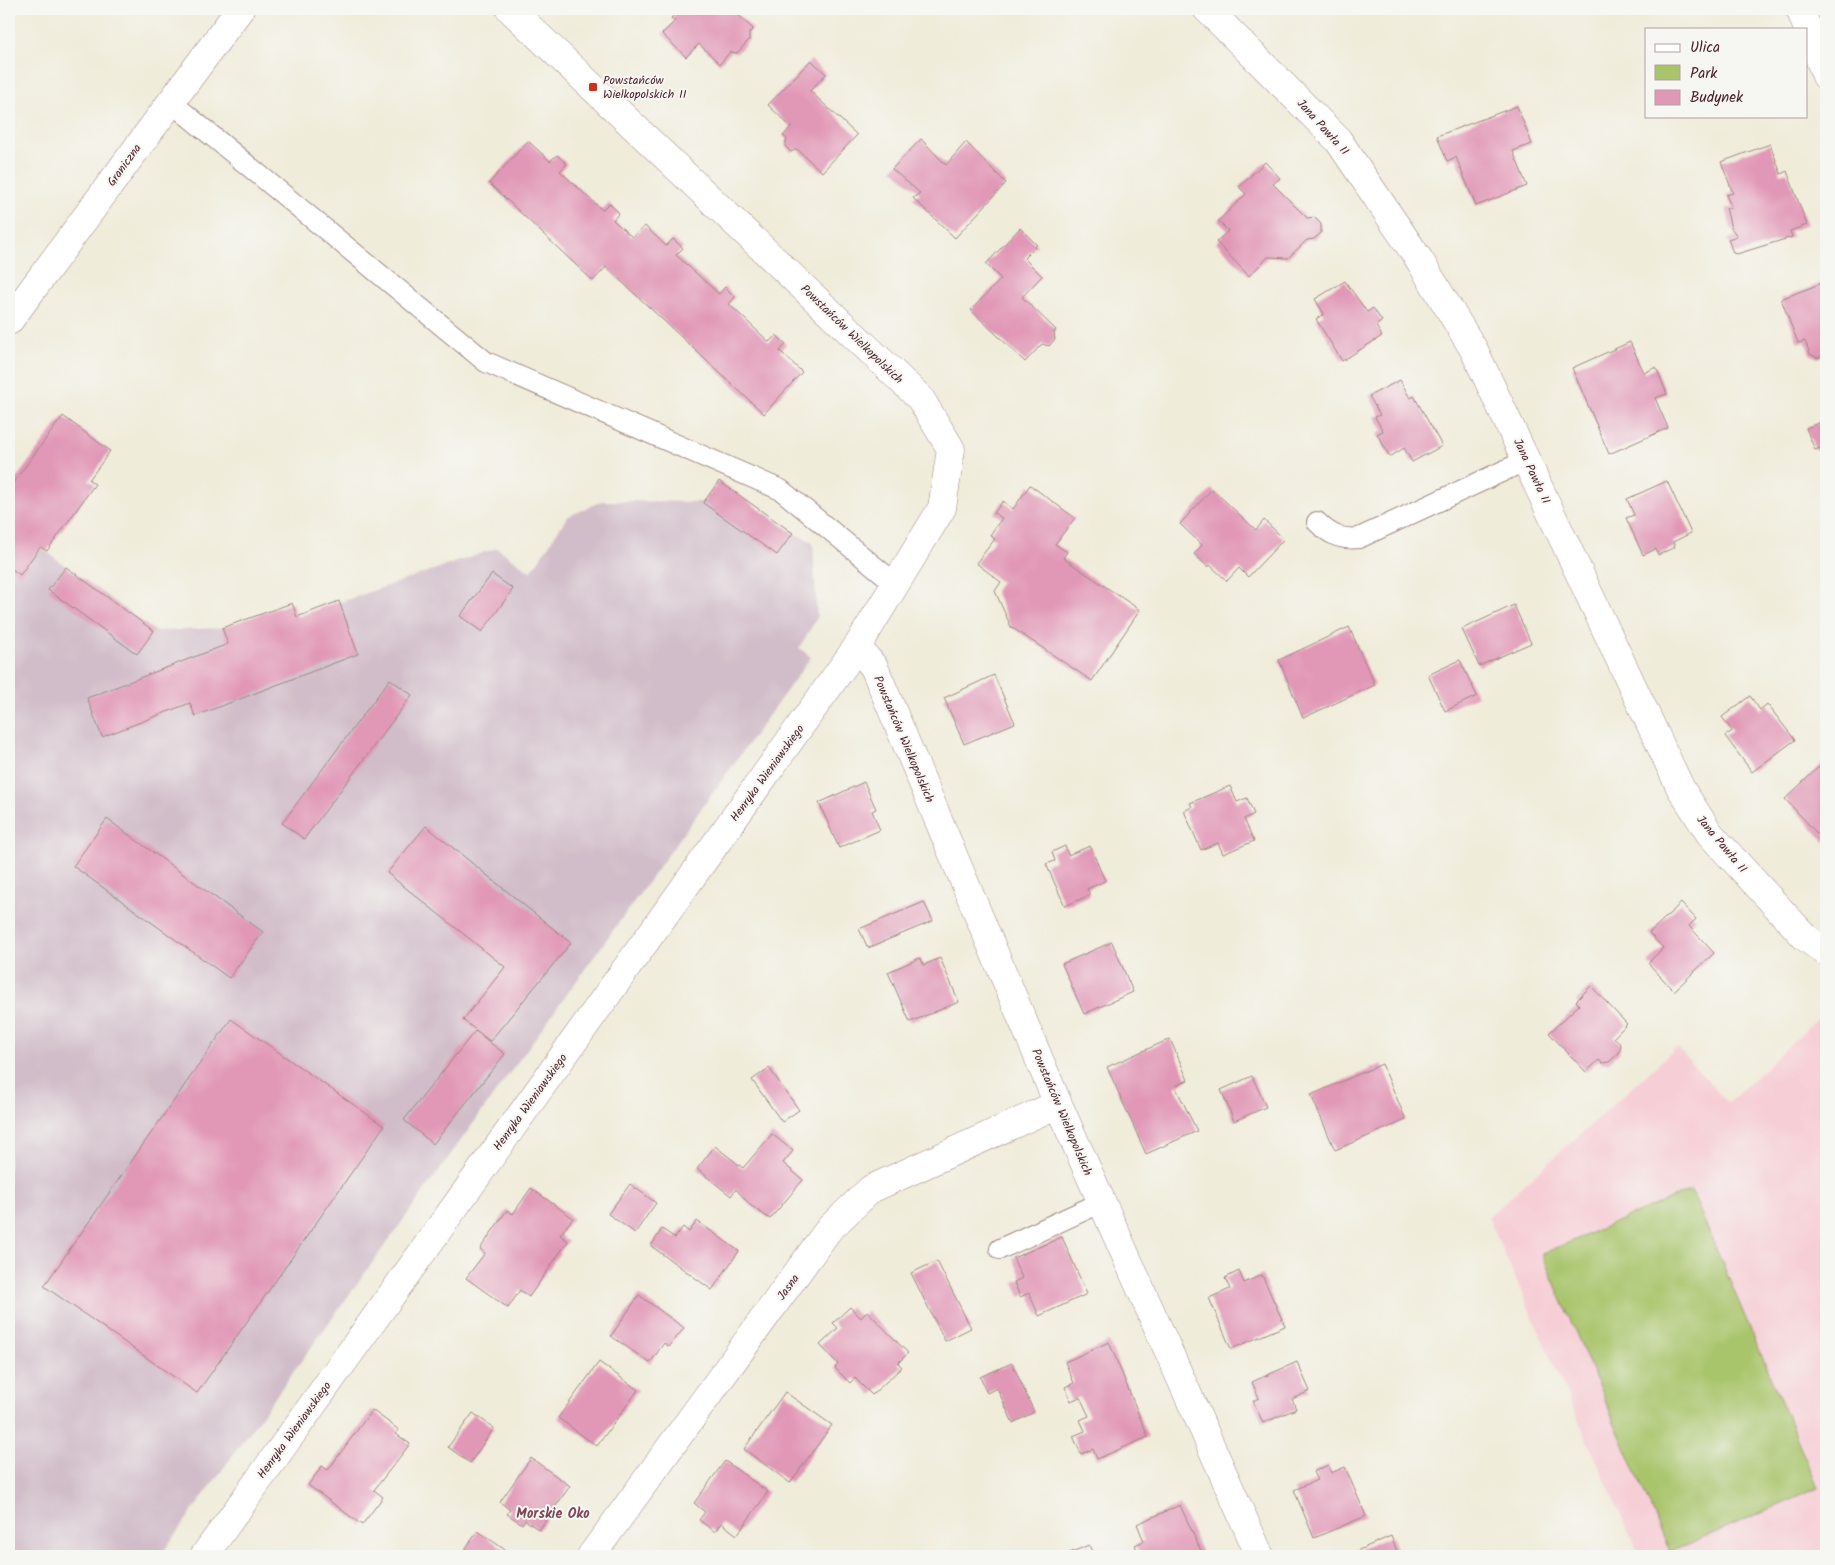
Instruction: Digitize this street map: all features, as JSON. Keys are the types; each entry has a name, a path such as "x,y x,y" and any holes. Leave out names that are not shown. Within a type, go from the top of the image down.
{"street":[{"name":"Graniczna","path":"9,321 240,9"},
{"name":"Powstańców Wielkopolskich","path":"510,9 920,398 951,449 942,508 857,647 874,667 1058,1104 1260,1556"},
{"name":"Jana Pawła II","path":"1207,9 1338,140 1369,184 1474,350 1681,789 1710,834 1805,937 1826,952"},
{"path":"1800,9 1807,28"},
{"path":"1808,30 1826,76"},
{"name":"Henryka Wieniawskiego","path":"204,1556 857,647"},
{"name":"Jasna","path":"591,1556 830,1229 871,1189 1058,1104"}],"lane":[{"path":"171,102 486,362 781,490 896,584"},
{"path":"1317,522 1336,537 1346,540 1358,538 1527,460"},
{"path":"1000,1250 1102,1202"}],"shaded area":[{"path":"719,481 793,533 813,542 817,618 799,648 811,657 160,1556 9,1556 9,567 20,574 40,547 155,631 222,628 292,603 297,617 497,548 531,572 567,517 602,501 703,502"},
{"path":"1826,1011 1826,1556 1639,1556 1488,1217 1677,1047 1728,1103"}],"green space":[{"path":"1691,1190 1818,1488 1670,1552 1542,1254"}],"building":[{"path":"680,9 732,9 753,29 749,33 749,40 737,53 730,52 720,64 699,44 686,57 662,34 675,21 671,18"},
{"path":"811,60 826,74 810,91 857,135 822,172 797,149 791,152 785,146 787,139 783,136 791,127 768,105"},
{"path":"1517,106 1532,144 1513,151 1527,186 1476,206 1456,157 1447,161 1437,136"},
{"path":"921,139 946,165 966,142 1006,183 955,238 913,198 920,193 892,169"},
{"path":"528,141 550,161 557,155 567,164 560,171 602,210 609,203 619,213 613,220 632,237 645,226 666,246 673,239 683,248 676,255 719,294 725,287 735,297 729,304 769,342 776,335 786,344 780,351 802,372 764,414 606,267 593,281 489,183"},
{"path":"1770,144 1781,174 1787,171 1807,225 1790,231 1792,237 1737,254 1733,253 1728,239 1737,236 1731,228 1726,208 1732,208 1726,195 1733,193 1721,162"},
{"path":"1265,162 1280,178 1273,184 1307,218 1314,217 1321,224 1321,233 1314,239 1307,240 1288,258 1268,257 1249,276 1216,242 1228,231 1218,221 1246,194 1239,187"},
{"path":"1020,228 1037,245 1024,258 1042,276 1022,297 1056,330 1054,332 1055,339 1049,346 1042,344 1025,362 971,310 1001,279 986,264"},
{"path":"1345,281 1367,312 1373,308 1382,321 1376,326 1382,336 1342,361 1316,319 1324,314 1315,299"},
{"path":"1822,283 1826,294 1826,351 1825,354 1818,358 1810,354 1805,341 1798,343 1781,299"},
{"path":"1630,342 1644,373 1656,367 1667,394 1655,398 1668,428 1609,454 1572,368"},
{"path":"1400,380 1410,398 1414,396 1442,446 1412,462 1404,448 1390,457 1377,434 1383,431 1375,417 1380,415 1369,396"},
{"path":"63,416 110,451 89,480 95,484 47,551 40,547 20,575 9,567 9,488"},
{"path":"1826,420 1826,465 1820,448 1815,450 1806,428"},
{"path":"719,481 793,533 777,555 703,503"},
{"path":"1667,481 1691,533 1673,542 1675,547 1658,555 1656,549 1643,555 1626,518 1634,515 1627,499"},
{"path":"1030,485 1075,518 1055,544 1067,552 1063,558 1140,610 1092,681 1011,627 995,591 1001,582 976,563 995,539 990,535 1002,518 994,513 1003,501 1013,509"},
{"path":"1212,489 1256,530 1264,520 1284,539 1248,577 1239,568 1227,581 1210,565 1208,567 1194,554 1202,545 1180,524"},
{"path":"66,567 154,631 137,654 48,590"},
{"path":"492,574 513,589 482,632 460,616"},
{"path":"339,601 358,654 195,716 190,703 102,737 87,698 228,644 222,628 292,603 297,617"},
{"path":"1514,605 1531,643 1479,666 1462,629"},
{"path":"1349,627 1375,685 1303,718 1279,660"},
{"path":"1460,660 1477,696 1445,711 1428,675"},
{"path":"994,675 1015,723 964,744 944,698"},
{"path":"390,679 412,695 304,839 282,823"},
{"path":"1750,696 1760,710 1767,704 1795,740 1752,772 1725,736 1732,731 1722,717"},
{"path":"1824,762 1826,764 1826,843 1785,799"},
{"path":"864,782 876,809 872,811 880,830 839,848 819,803"},
{"path":"1230,786 1237,802 1247,798 1254,814 1244,819 1254,841 1223,854 1218,843 1201,850 1184,811 1192,807 1190,803"},
{"path":"107,819 263,932 229,978 73,866"},
{"path":"426,826 571,943 490,1041 463,1020 505,967 387,873"},
{"path":"1065,846 1068,855 1090,846 1105,881 1087,889 1090,895 1065,906 1046,864 1055,861 1052,852"},
{"path":"924,902 933,921 868,948 859,929"},
{"path":"1681,903 1696,919 1689,926 1714,953 1674,991 1648,963 1663,948 1649,933"},
{"path":"1112,942 1133,992 1084,1014 1062,964"},
{"path":"920,958 924,965 940,958 959,1002 910,1022 888,972"},
{"path":"1591,986 1627,1024 1614,1037 1621,1045 1619,1053 1609,1062 1602,1063 1599,1060 1586,1072 1549,1033 1579,1005 1576,1001"},
{"path":"231,1019 384,1126 197,1393 44,1286"},
{"path":"475,1031 505,1054 433,1144 404,1120"},
{"path":"1170,1039 1188,1080 1175,1086 1197,1131 1146,1154 1107,1067"},
{"path":"1382,1064 1406,1120 1335,1150 1311,1095"},
{"path":"769,1068 799,1110 782,1122 752,1080"},
{"path":"1252,1076 1266,1107 1234,1121 1221,1090"},
{"path":"772,1134 793,1151 783,1163 803,1180 770,1219 750,1205 736,1189 731,1196 697,1169 715,1146 743,1168"},
{"path":"630,1184 656,1203 635,1233 608,1214"},
{"path":"531,1188 573,1218 560,1235 568,1241 529,1297 520,1290 508,1308 466,1278 485,1253 480,1249 507,1210 513,1214"},
{"path":"697,1221 739,1251 712,1290 651,1246 662,1229 675,1238 683,1227 689,1232"},
{"path":"1062,1237 1087,1294 1039,1316 1029,1293 1020,1297 1014,1282 1022,1278 1013,1258"},
{"path":"937,1261 971,1328 945,1341 911,1273"},
{"path":"1239,1271 1244,1283 1262,1275 1285,1326 1231,1349 1209,1298 1230,1289 1225,1278"},
{"path":"639,1295 684,1328 669,1347 664,1343 650,1363 611,1336"},
{"path":"850,1307 861,1318 867,1311 908,1353 898,1363 902,1367 872,1395 855,1378 850,1383 835,1368 838,1364 820,1345 838,1328 833,1323"},
{"path":"1109,1342 1148,1437 1097,1459 1093,1449 1081,1454 1073,1436 1085,1431 1080,1420 1089,1416 1080,1397 1071,1401 1065,1387 1074,1383 1065,1362"},
{"path":"599,1362 638,1390 597,1446 558,1418"},
{"path":"1297,1362 1310,1391 1292,1399 1296,1409 1263,1423 1253,1401 1259,1398 1252,1382"},
{"path":"1012,1363 1034,1412 1013,1423 997,1388 987,1393 980,1377"},
{"path":"785,1392 832,1425 790,1483 744,1449"},
{"path":"372,1410 399,1430 396,1434 410,1444 374,1490 383,1497 362,1525 308,1485 322,1466 328,1470"},
{"path":"473,1413 494,1428 470,1463 448,1447"},
{"path":"531,1458 570,1486 539,1530 525,1520 522,1524 507,1514 510,1510 500,1502"},
{"path":"725,1461 768,1492 737,1535 721,1523 715,1532 699,1520 705,1512 694,1503"},
{"path":"1328,1465 1331,1473 1345,1467 1366,1516 1314,1538 1294,1490 1317,1480 1313,1472"},
{"path":"1180,1505 1202,1553 1195,1556 1151,1556 1150,1553 1140,1556 1135,1545 1144,1541 1137,1524"},
{"path":"478,1531 514,1556 460,1556"},
{"path":"1391,1536 1399,1556 1345,1556"},
{"path":"1089,1545 1094,1556 1068,1556 1067,1554"}],"place":[{"name":"Powstańców Wielkopolskich II","path":"593,87"}],"district":[{"name":"Morskie Oko","path":"553,1513"}]}
